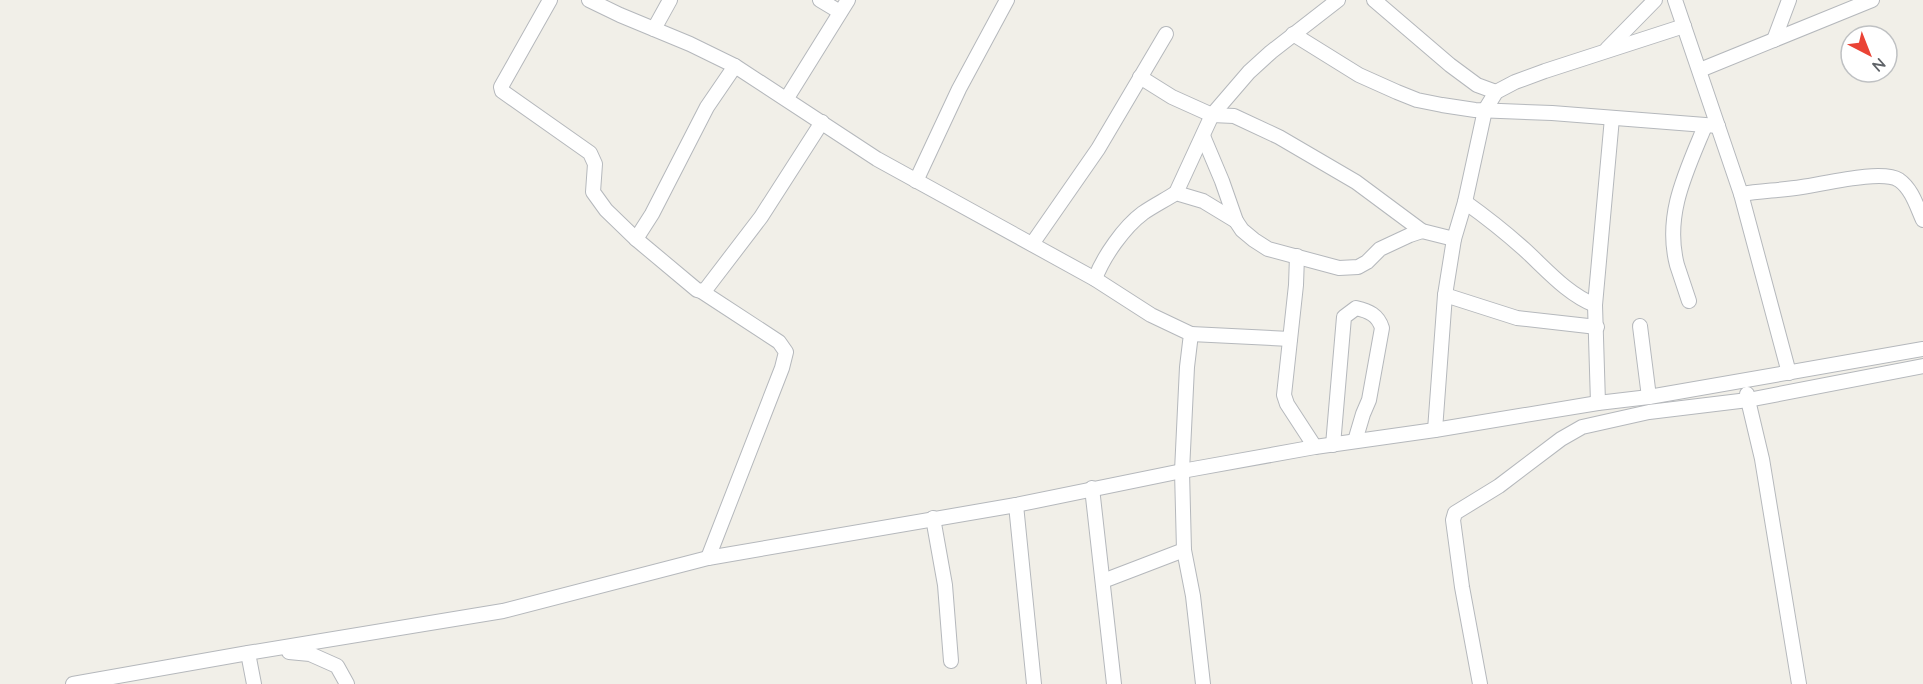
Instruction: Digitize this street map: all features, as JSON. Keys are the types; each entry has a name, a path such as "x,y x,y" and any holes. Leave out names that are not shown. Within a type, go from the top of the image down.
{"street":[{"path":"550,0 501,87 502,91 590,153 595,164 593,192 606,210 636,239 697,290 779,342 786,352 782,368 708,558"},
{"path":"589,0 735,66 877,159 1095,279 1151,315 1191,334 1290,339"},
{"path":"654,29 670,0"},
{"path":"787,99 844,6 820,0"},
{"path":"916,181 954,98 1007,0"},
{"path":"1095,279 1100,265 1115,243 1137,218 1176,193 1212,115 1249,72 1293,34 1338,0"},
{"path":"1606,50 1655,0"},
{"path":"1675,0 1700,70 1712,126 1741,194 1789,372"},
{"path":"1774,40 1789,0"},
{"path":"1700,70 1872,0"},
{"path":"1382,2 1390,13 1450,65 1477,85 1496,92"},
{"path":"1435,430 1445,295 1454,239 1465,202 1485,110 1496,92 1515,82 1606,50 1684,26"},
{"path":"1032,244 1098,148 1166,34"},
{"path":"1293,34 1359,75 1417,100 1485,110 1712,126"},
{"path":"636,239 652,214 707,107 735,66"},
{"path":"1140,77 1172,97 1212,115 1234,116 1279,137 1356,182 1422,231 1454,239"},
{"path":"1598,403 1597,327 1594,305 1612,118"},
{"path":"701,291 706,289 761,217 822,122"},
{"path":"1689,301 1677,264 1673,235 1674,214 1682,180 1712,126"},
{"path":"1203,136 1236,221 1242,230 1268,249 1339,268 1358,267 1367,262 1380,249 1422,231"},
{"path":"1741,194 1850,179 1892,177 1901,181 1910,190 1923,220"},
{"path":"1176,193 1203,201 1236,221"},
{"path":"1465,202 1502,230 1568,289 1594,305"},
{"path":"1297,256 1285,400 1315,447"},
{"path":"1445,295 1517,318 1597,327"},
{"path":"1333,445 1344,317 1356,308 1374,314 1382,328 1369,400 1356,441"},
{"path":"1640,326 1649,398"},
{"path":"1191,334 1187,367 1182,471 1184,550 1193,596 1203,684"},
{"path":"73,684 503,611 708,558 1016,505 1182,471 1315,447 1598,403 1649,398 1923,349"},
{"path":"1480,684 1462,587 1453,520 1455,513 1500,486 1555,443 1582,426 1649,412 1748,400 1923,366"},
{"path":"1743,380 1762,459 1799,684"},
{"path":"1092,488 1114,684"},
{"path":"1016,505 1034,684"},
{"path":"933,518 945,585 951,661"},
{"path":"1102,581 1184,550"},
{"path":"248,653 299,652 310,654 337,666 347,684"},
{"path":"248,653 254,684"}]}
